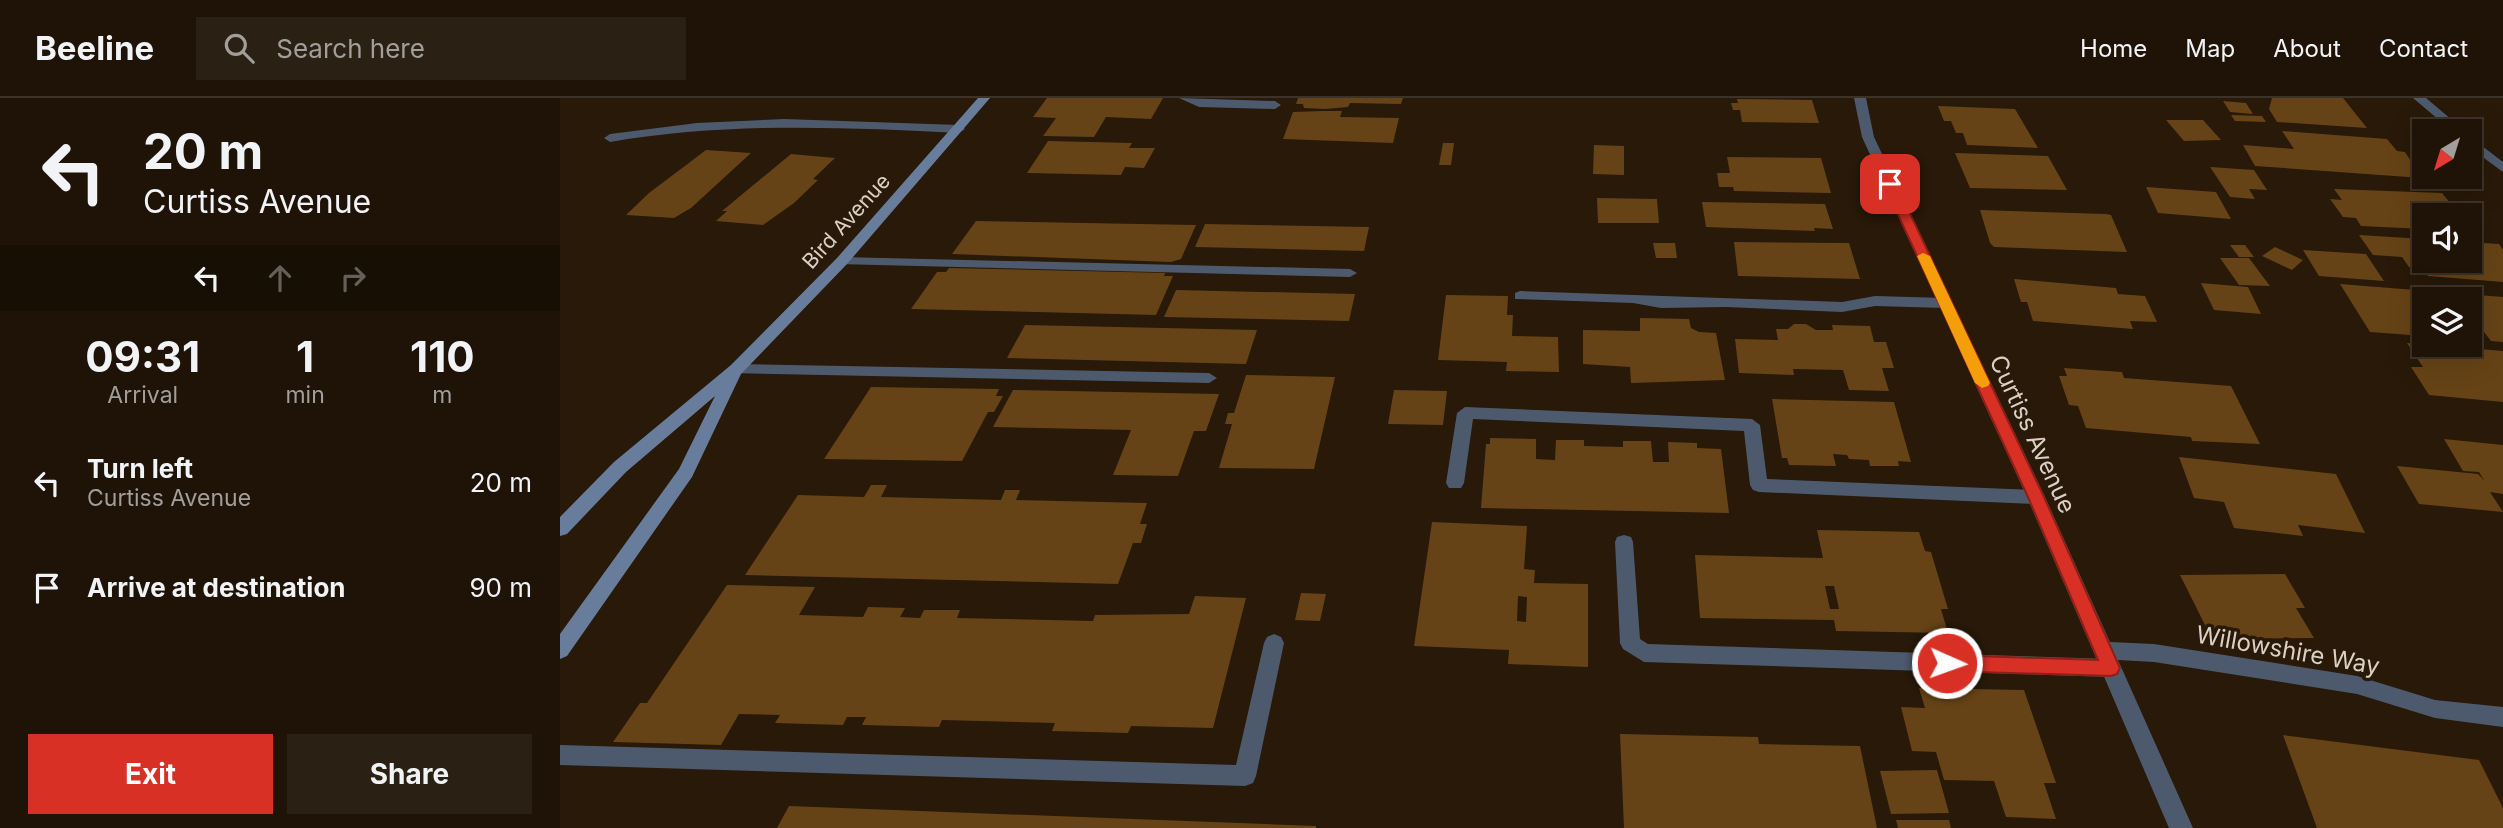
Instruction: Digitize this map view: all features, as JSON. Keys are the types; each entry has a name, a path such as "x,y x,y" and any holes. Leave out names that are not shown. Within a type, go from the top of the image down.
{"main road":[{"name":"Bird Avenue","path":"560,529 620,467 737,369 842,261 984,98"},
{"name":"Bird Avenue","path":"560,650 686,472 737,369"}],"street":[{"path":"1185,98 1199,103 1275,105"},
{"name":"Curtiss Avenue","path":"1860,98 1868,137 2036,497 2181,828"},
{"path":"2419,98 2444,119"},
{"path":"610,138 665,127 750,121 959,129"},
{"path":"2482,151 2503,168"},
{"path":"842,261 1350,273"},
{"path":"1520,296 1633,298 1661,303 1710,305 1726,302 1842,307 1875,301 1945,303"},
{"path":"737,369 1209,378"},
{"path":"1455,483 1465,413 1752,425 1759,485 2036,497"},
{"name":"Willowshire Way","path":"1625,542 1630,643 1644,653 2107,659 2154,653 2357,685 2435,709 2503,717"},
{"path":"560,755 1245,776 1274,643"}],"building":[{"path":"1047,98 1163,98 1151,119 1106,117 1094,137 1043,136 1056,118 1033,117"},
{"path":"1298,98 1403,98 1401,104 1350,103 1348,107 1325,109 1304,108 1303,104 1296,104"},
{"path":"2272,98 2343,98 2367,128 2277,122 2269,109"},
{"path":"1737,99 1812,100 1819,123 1742,122 1740,110 1733,110 1731,103 1738,103"},
{"path":"2223,101 2246,103 2253,114 2230,112"},
{"path":"1938,106 2015,109 2038,148 1967,145 1963,133 1956,133 1951,121 1944,121"},
{"path":"1342,111 1340,117 1399,118 1393,143 1283,139 1293,112"},
{"path":"2231,115 2262,116 2266,122 2235,121"},
{"path":"2166,120 2203,120 2221,140 2184,141"},
{"path":"2282,131 2387,139 2397,151 2405,152 2412,163 2412,177 2255,166 2243,145 2294,149"},
{"path":"1048,141 1132,143 1129,148 1155,148 1144,168 1125,167 1121,175 1027,173"},
{"path":"1443,143 1454,143 1451,165 1439,165"},
{"path":"1594,145 1624,146 1624,175 1593,174"},
{"path":"706,150 751,153 691,208 674,218 626,215 649,193"},
{"path":"1955,153 2048,156 2067,190 1970,188"},
{"path":"791,154 835,158 813,179 818,180 794,203 763,225 716,221 727,211 722,211"},
{"path":"1727,157 1821,158 1831,193 1734,191 1733,187 1719,187 1717,173 1730,173"},
{"path":"2210,167 2254,170 2267,190 2249,189 2255,199 2230,197"},
{"path":"2146,187 2216,192 2231,219 2158,213"},
{"path":"2334,189 2442,193 2450,203 2412,203 2412,228 2361,226 2356,218 2343,217 2330,199 2342,200"},
{"path":"1597,198 1657,199 1659,223 1598,223"},
{"path":"1702,202 1825,204 1833,229 1814,228 1815,231 1706,227"},
{"path":"1980,210 2111,215 2127,252 1994,247 1990,243"},
{"path":"976,221 1196,225 1181,259 1171,262 952,254"},
{"path":"1205,224 1369,227 1364,251 1195,247"},
{"path":"2359,235 2412,238 2412,267 2402,257 2373,255"},
{"path":"1734,242 1849,243 1860,279 1738,276"},
{"path":"1653,243 1675,243 1677,258 1656,258"},
{"path":"2482,243 2499,244 2503,250 2503,282 2428,276 2426,273 2482,273"},
{"path":"2230,245 2245,245 2254,257 2239,257"},
{"path":"2275,247 2303,260 2292,270 2262,256"},
{"path":"2303,250 2366,254 2384,281 2319,276"},
{"path":"2220,258 2249,258 2270,286 2239,285"},
{"path":"949,268 1165,273 1164,276 1173,276 1156,315 911,309 937,272 946,272"},
{"path":"2014,279 2116,288 2118,294 2145,296 2157,322 2130,321 2133,329 2033,321 2027,302 2021,302"},
{"path":"2201,283 2248,287 2261,314 2214,310"},
{"path":"2340,284 2412,290 2412,335 2370,332"},
{"path":"1176,290 1355,294 1349,321 1164,317"},
{"path":"1446,295 1508,296 1507,315 1513,315 1512,336 1558,337 1559,372 1506,371 1507,362 1438,360"},
{"path":"2482,295 2503,297 2503,342 2491,341 2482,329"},
{"path":"1640,318 1689,319 1691,328 1699,332 1716,333 1725,380 1631,383 1630,367 1583,364 1583,330 1640,331"},
{"path":"1794,324 1806,324 1816,330 1833,330 1832,325 1870,326 1874,342 1886,342 1894,368 1882,368 1889,391 1849,390 1843,370 1793,369 1794,375 1739,373 1735,339 1778,340 1776,329 1788,329"},
{"path":"1025,325 1257,330 1246,364 1007,358"},
{"path":"2482,349 2503,351 2503,402 2429,395 2411,367 2423,367 2416,357 2482,357"},
{"path":"2064,368 2122,372 2124,378 2231,386 2260,444 2192,441 2191,437 2086,428 2078,406 2069,405 2059,376 2067,376"},
{"path":"1246,375 1335,377 1314,469 1219,468 1232,424 1225,424 1228,413 1234,413"},
{"path":"871,387 999,389 996,396 1003,396 994,412 988,412 962,461 824,459"},
{"path":"1013,390 1219,394 1206,431 1194,431 1178,476 1113,475 1131,430 993,427"},
{"path":"1394,390 1447,391 1443,425 1388,424"},
{"path":"1772,399 1894,402 1911,462 1898,461 1899,466 1870,466 1869,460 1849,459 1847,455 1833,454 1836,466 1789,465 1787,458 1782,458"},
{"path":"1490,438 1536,439 1536,459 1555,460 1556,440 1584,440 1584,446 1623,447 1623,441 1651,441 1653,462 1669,462 1668,442 1697,443 1697,448 1721,449 1729,513 1481,508 1486,444 1490,444"},
{"path":"2444,439 2503,445 2503,494 2490,492 2503,512 2419,504 2397,466 2478,474 2484,480 2479,472 2463,471"},
{"path":"2179,457 2336,474 2365,533 2298,525 2303,536 2234,528 2224,502 2194,498"},
{"path":"871,485 887,485 881,497 1001,500 1005,490 1020,490 1016,500 1147,503 1140,524 1147,524 1141,543 1133,543 1118,584 745,575 798,495 864,497"},
{"path":"1432,522 1527,526 1524,569 1535,570 1534,583 1588,584 1588,667 1508,664 1509,650 1414,646","holes":["1518,596 1527,597 1526,622 1517,621"]},
{"path":"1817,530 1919,532 1925,551 1931,552 1948,609 1941,609 1948,633 1836,631 1834,620 1700,618 1695,555 1823,558","holes":["1825,586 1834,586 1839,609 1830,609"]},
{"path":"2285,574 2305,608 2296,608 2314,638 2212,639 2180,575"},
{"path":"727,585 815,587 799,615 863,617 868,607 905,608 900,617 920,618 924,610 960,610 957,618 1093,621 1095,615 1189,614 1195,596 1246,598 1213,728 1131,726 1128,733 1052,731 1055,723 942,720 939,727 862,725 866,717 847,717 843,725 775,723 780,715 739,714 721,745 613,742 640,703 647,703"},
{"path":"1301,593 1326,594 1320,621 1295,620"},
{"path":"1919,688 2024,690 2056,783 2044,783 2056,819 2006,817 1994,781 1944,780 1936,752 1912,751 1901,707 1925,708"},
{"path":"1620,734 1758,737 1759,744 1860,746 1877,828 1624,828"},
{"path":"2283,735 2479,760 2503,808 2503,828 2317,828"},
{"path":"1937,770 1949,813 1891,814 1880,771"},
{"path":"789,806 1316,826 1316,828 777,828"},
{"path":"1896,820 1949,820 1951,828 1898,828"}],"slow traffic":[{"path":"1923,256 1982,383"}],"route":[{"path":"1890,184 2036,497 2111,668 1947,663"}]}
